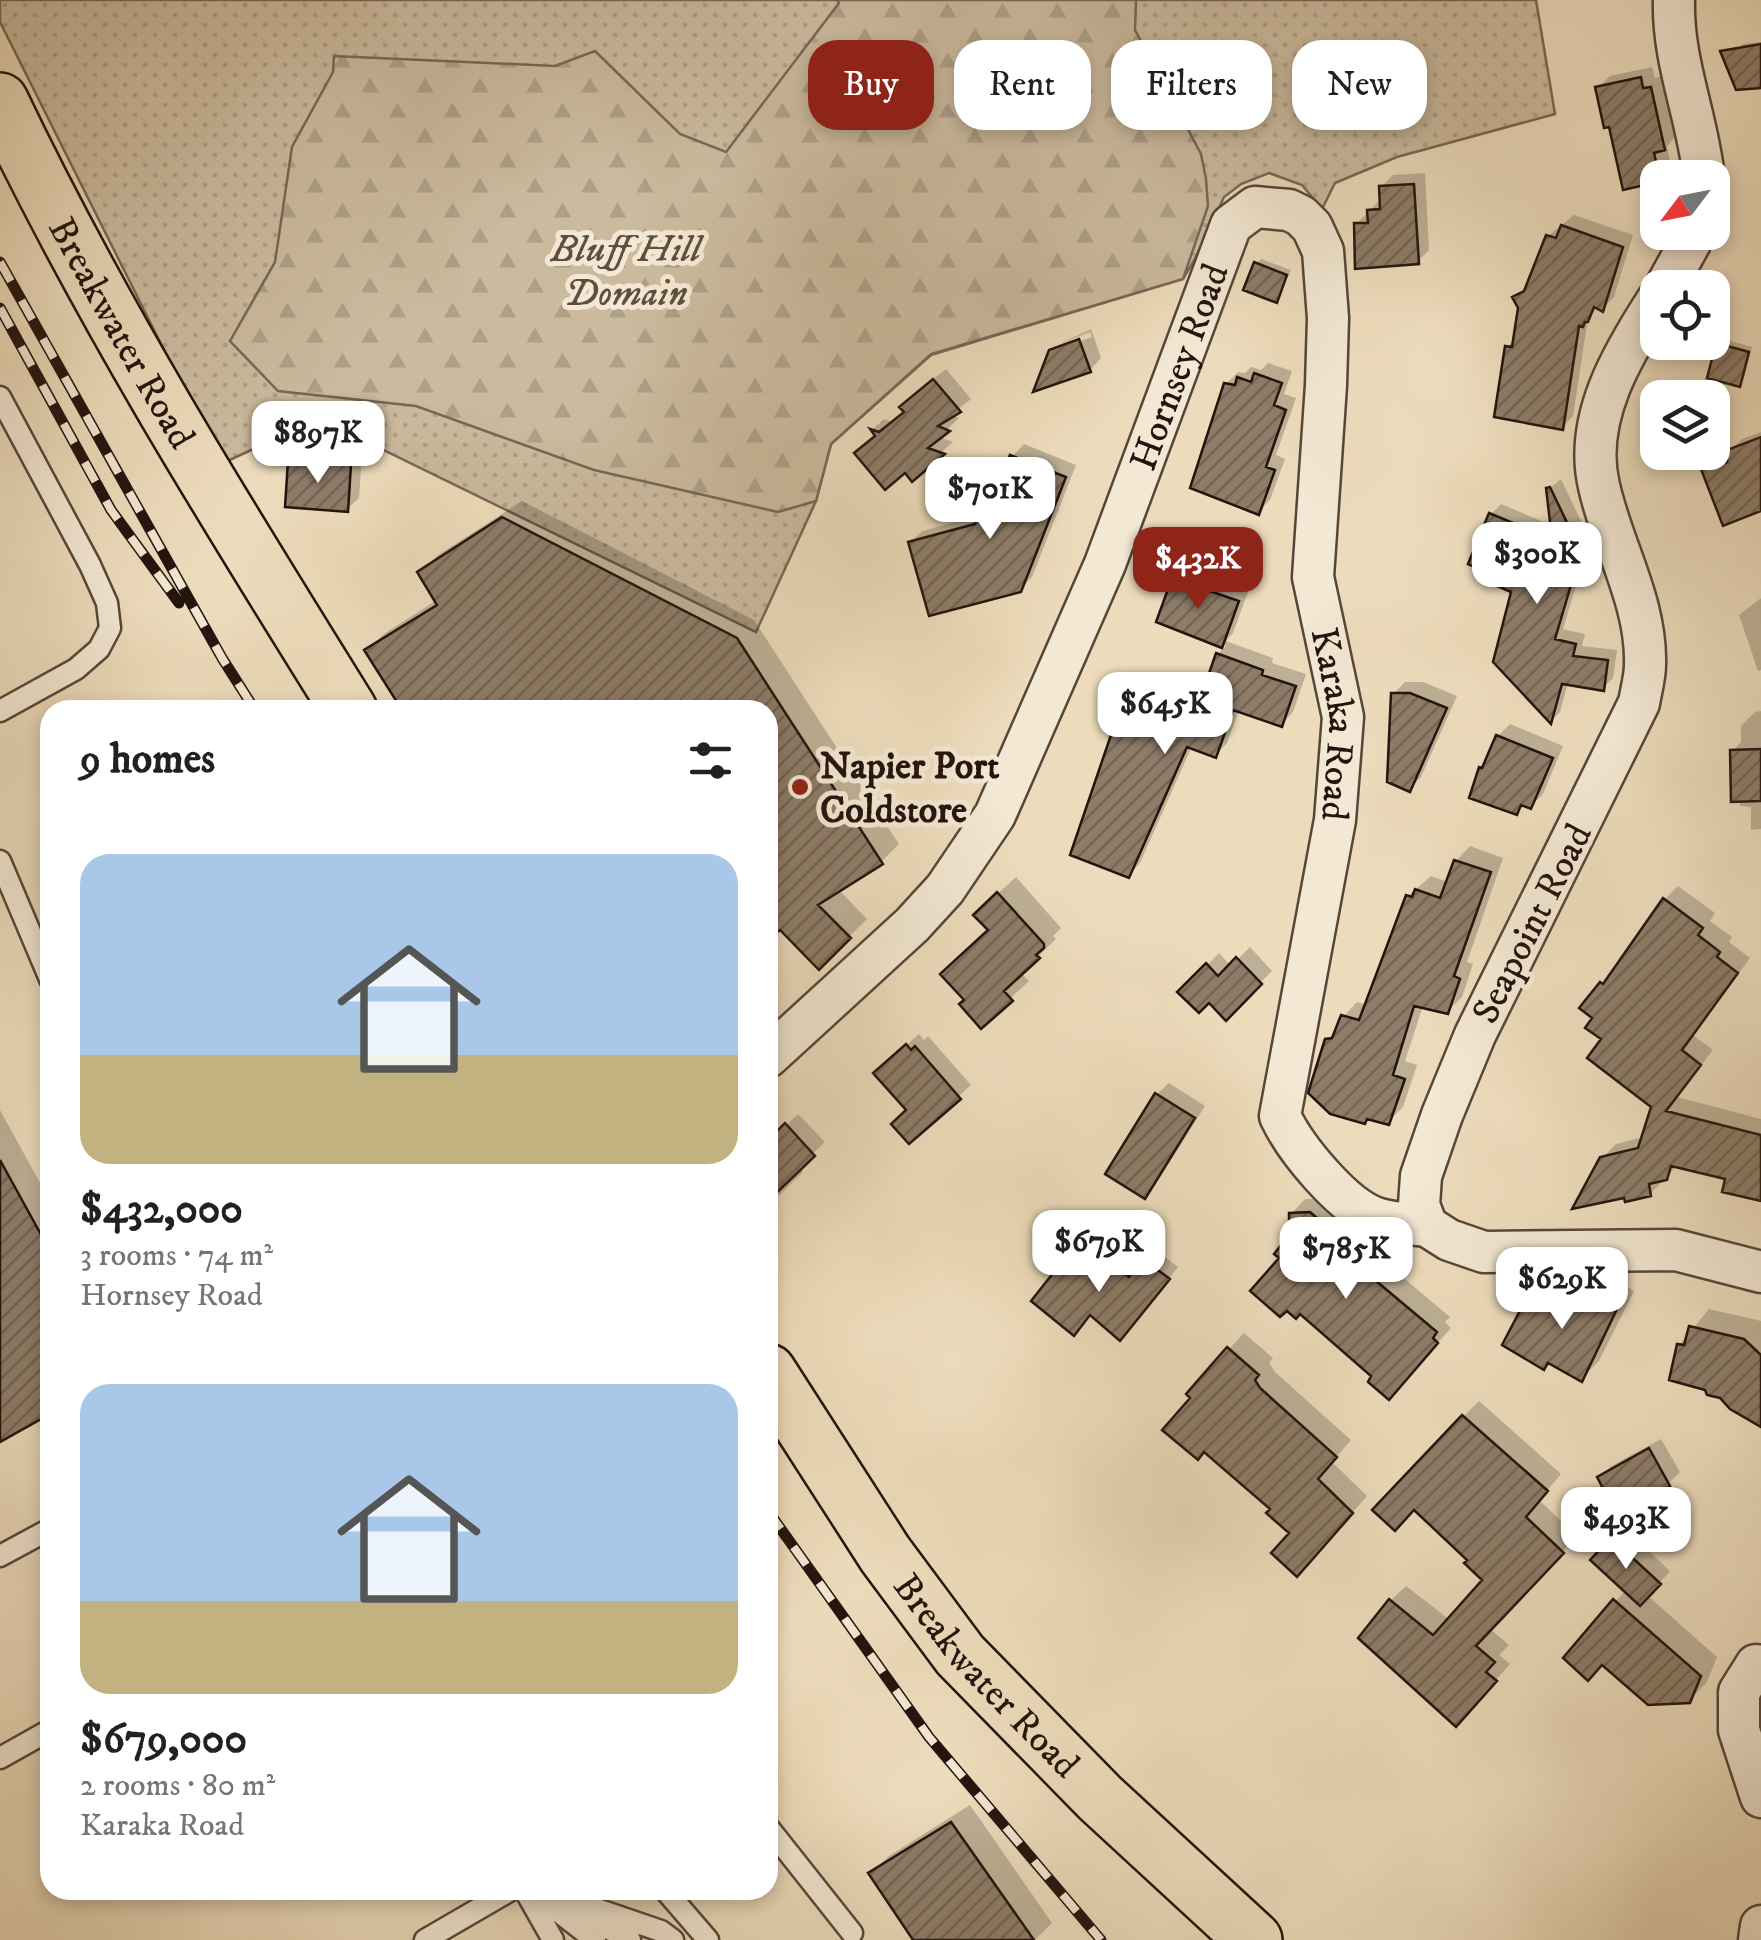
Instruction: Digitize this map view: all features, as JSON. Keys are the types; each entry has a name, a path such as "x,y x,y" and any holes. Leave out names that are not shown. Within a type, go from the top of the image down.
{"highway":[{"name":"Breakwater Road","path":"0,101 103,303 197,466 344,700"},
{"name":"Breakwater Road","path":"778,1388 885,1554 960,1655 1224,1922"}],"street":[{"path":"1674,0 1680,62 1702,160"},
{"name":"Hornsey Road","path":"778,1048 912,925 945,889 995,815 1105,564 1231,225 1254,207 1289,210"},
{"name":"Karaka Road","path":"1289,210 1312,227 1323,250 1328,318 1314,577 1343,718 1335,820 1280,1116 1314,1167 1359,1208 1376,1218 1427,1226"},
{"name":"Seapoint Road","path":"1427,1226 1419,1204 1421,1176 1442,1115 1483,1019 1609,769 1638,703 1646,666 1642,627 1598,484 1596,455 1598,426 1611,381 1640,330"},
{"path":"1427,1226 1449,1240 1484,1252 1676,1250 1761,1272"},
{"path":"1761,1666 1756,1665 1738,1692 1739,1730 1761,1797"},
{"path":"1759,1940 1761,1926"}],"lane":[{"path":"0,397 90,565 107,603 110,628 99,649 76,669 0,711"},
{"path":"0,861 40,955"},
{"path":"0,1556 40,1534"},
{"path":"0,1758 40,1736"},
{"path":"778,1840 852,1934"},
{"path":"425,1940 493,1900"},
{"path":"532,1900 540,1940"},
{"path":"534,1900 552,1940"},
{"path":"538,1900 570,1940"},
{"path":"543,1900 595,1940"},
{"path":"550,1900 630,1940"},
{"path":"562,1900 661,1931 672,1940"},
{"path":"674,1900 708,1940"}],"green space":[{"name":"Bluff Hill Domain","path":"0,0 1536,0 1555,114 1397,157 1335,183 1322,209 1302,185 1269,173 1241,184 1224,197 1183,279 931,355 831,444 816,501 756,632 369,443 277,438 221,464 0,22"},
{"name":"Bluff Hill Domain","path":"837,0 1136,0 1135,30 1140,40 1111,40 1111,130 1188,130 1201,154 1208,206 1183,279 931,354 831,444 816,501 778,512 594,470 416,406 278,391 230,341 275,262 292,147 333,72 334,56 555,66 595,51 680,134 726,152 808,44 808,130 934,130 934,40 811,40 839,3"}],"building":[{"path":"1761,44 1761,88 1736,90 1720,51"},
{"path":"1641,77 1643,88 1651,87 1665,150 1654,153 1656,160 1640,160 1640,186 1623,190 1609,127 1604,128 1595,87"},
{"path":"1414,184 1419,264 1355,269 1354,223 1368,223 1367,210 1380,209 1379,186"},
{"path":"1561,225 1623,247 1603,312 1594,307 1588,322 1579,326 1563,430 1494,417 1505,346 1512,347 1518,308 1512,297 1524,291 1546,235 1556,238"},
{"path":"1254,262 1287,275 1277,303 1243,290"},
{"path":"1079,339 1091,372 1033,392 1049,350"},
{"path":"1730,347 1749,352 1740,387 1730,384 1730,380 1707,378 1712,360 1730,360"},
{"path":"1254,373 1282,383 1274,405 1286,410 1266,467 1275,470 1259,515 1190,488 1224,383 1235,385 1237,377 1251,382"},
{"path":"933,379 961,412 938,426 950,431 928,448 945,454 912,482 905,473 885,490 854,453 875,436 870,429 879,432 904,412 899,407"},
{"path":"1761,437 1761,511 1723,526 1701,470 1730,470 1730,449"},
{"path":"1010,455 1066,477 1021,592 929,616 908,542 975,524 995,471 1002,478"},
{"path":"288,461 351,465 348,512 285,507"},
{"path":"1550,487 1592,575 1571,585 1555,639 1576,644 1573,656 1608,660 1604,691 1562,684 1551,724 1493,662 1511,592 1495,585 1498,577 1468,564 1489,513 1552,539 1546,488"},
{"name":"Napier Port Coldstore","path":"502,517 737,638 777,700 396,700 364,650 437,605 417,572"},
{"path":"1172,578 1239,601 1222,648 1156,622"},
{"path":"1216,653 1296,686 1282,727 1233,710 1216,758 1187,747 1129,878 1070,855 1126,691 1195,714"},
{"path":"1391,693 1410,693 1447,708 1410,792 1387,782"},
{"name":"Napier Port Coldstore","path":"778,701 883,864 818,905 851,938 819,970 780,930"},
{"path":"1496,735 1553,758 1531,809 1521,805 1517,815 1469,798 1479,767 1482,768"},
{"path":"1761,749 1761,801 1731,802 1730,750"},
{"path":"1454,860 1491,872 1454,976 1460,979 1448,1014 1414,1006 1393,1075 1405,1079 1389,1125 1367,1119 1365,1124 1330,1114 1308,1093 1325,1039 1332,1038 1341,1015 1359,1020 1406,895 1412,897 1415,889 1440,898"},
{"path":"997,892 1044,948 1036,955 1040,958 1004,991 1013,1001 981,1029 959,1004 964,1000 940,974 988,930 973,915"},
{"path":"1663,898 1703,928 1698,935 1738,973 1682,1050 1701,1065 1666,1111 1761,1135 1761,1201 1722,1192 1725,1179 1671,1166 1667,1180 1649,1184 1651,1196 1572,1209 1600,1157 1638,1148 1651,1107 1587,1058 1601,1039 1585,1028 1592,1018 1579,1008 1600,982 1603,984"},
{"path":"1236,957 1262,984 1226,1021 1209,1003 1199,1013 1177,992 1206,963 1218,976"},
{"path":"906,1044 911,1050 915,1046 961,1099 909,1144 891,1124 906,1110 873,1073"},
{"path":"1155,1093 1195,1118 1145,1199 1105,1174"},
{"path":"785,1123 815,1156 778,1191 778,1130"},
{"path":"0,1160 40,1233 40,1420 0,1442"},
{"path":"1310,1212 1351,1248 1359,1239 1382,1260 1369,1275 1437,1332 1433,1338 1438,1343 1389,1400 1368,1382 1371,1376 1300,1314 1296,1319 1287,1311 1280,1317 1250,1291 1279,1258 1274,1254 1289,1235 1289,1213"},
{"path":"1069,1253 1095,1273 1106,1260 1129,1277 1143,1259 1170,1279 1120,1341 1090,1315 1074,1336 1031,1301"},
{"path":"1572,1283 1617,1309 1582,1382 1548,1363 1544,1370 1502,1345 1525,1301 1534,1306 1563,1299"},
{"path":"1689,1326 1744,1339 1761,1355 1761,1427 1730,1409 1720,1398 1707,1395 1705,1390 1669,1380 1677,1344 1684,1345"},
{"path":"1227,1347 1259,1375 1255,1380 1260,1388 1337,1457 1318,1479 1353,1513 1297,1577 1271,1553 1289,1533 1266,1513 1270,1509 1204,1452 1198,1460 1162,1430 1190,1398 1186,1394"},
{"path":"1462,1415 1548,1491 1526,1517 1564,1553 1476,1646 1495,1662 1486,1672 1497,1681 1456,1727 1358,1638 1389,1599 1433,1635 1482,1580 1464,1563 1467,1560 1414,1510 1395,1531 1372,1510"},
{"path":"1649,1448 1670,1486 1617,1515 1597,1477"},
{"path":"1611,1538 1661,1584 1640,1606 1590,1560"},
{"path":"1613,1599 1701,1676 1690,1703 1648,1705 1602,1665 1588,1681 1563,1658"},
{"path":"951,1822 1034,1940 913,1940 868,1873"}],"railway":[{"path":"0,262 249,700"},
{"path":"0,308 111,510 179,603"},
{"path":"778,1525 929,1737 1101,1940"}],"place":[{"name":"Napier Port Coldstore","path":"800,787"}]}
